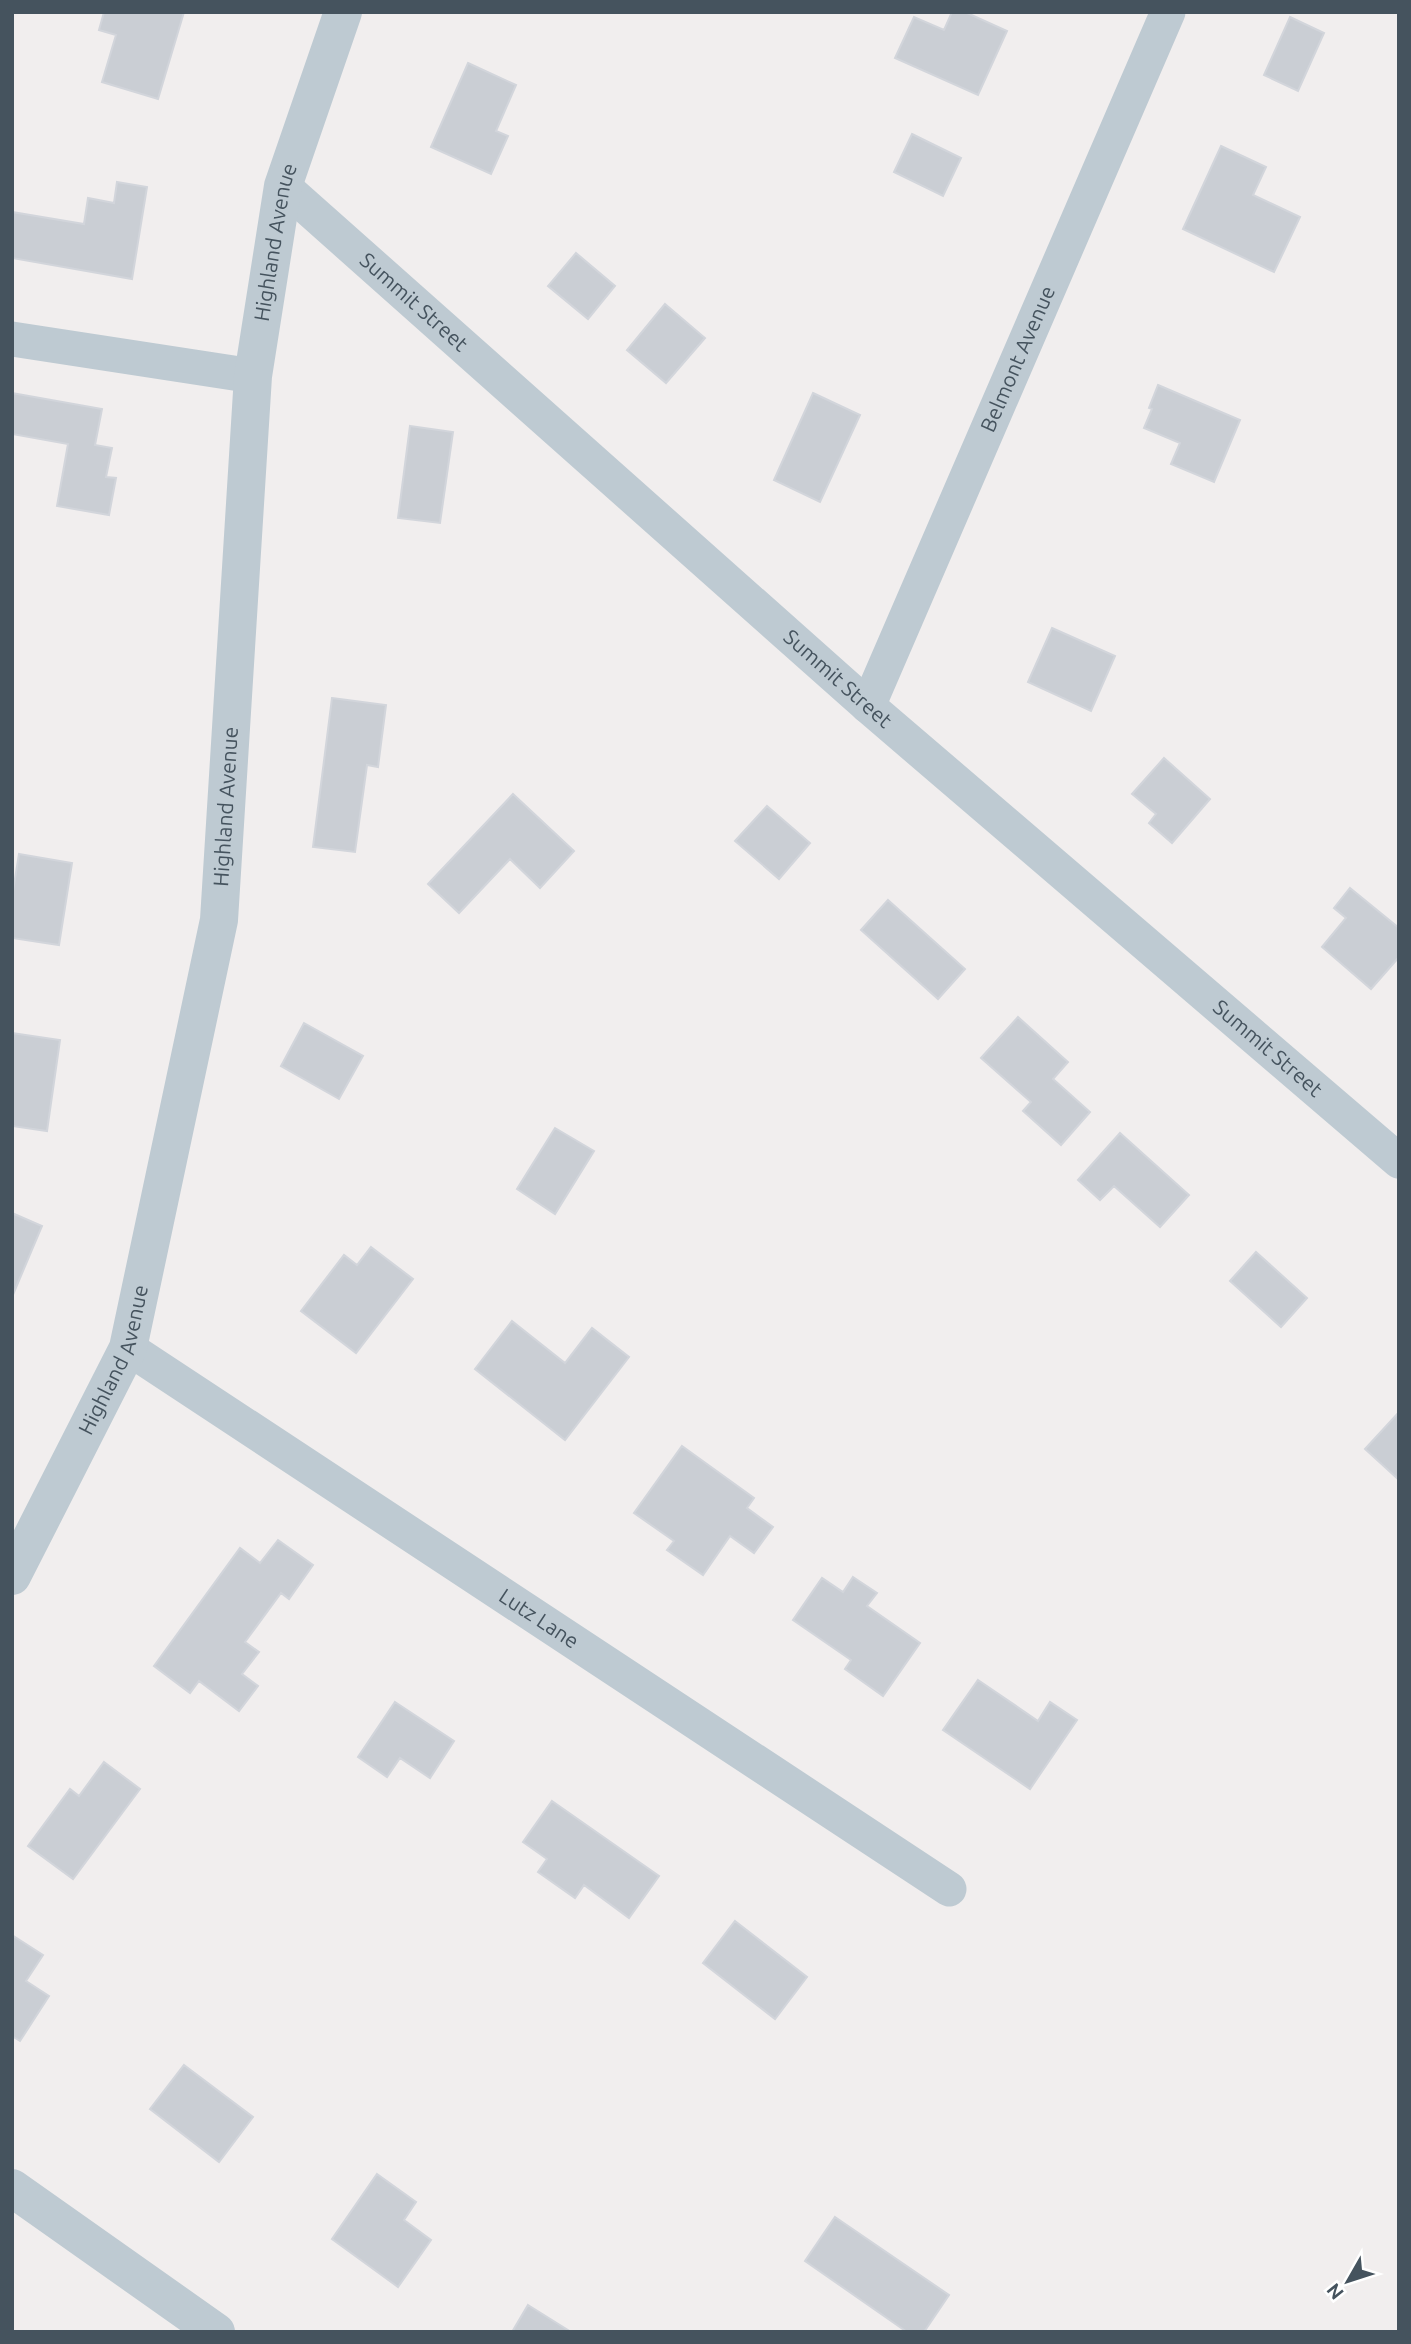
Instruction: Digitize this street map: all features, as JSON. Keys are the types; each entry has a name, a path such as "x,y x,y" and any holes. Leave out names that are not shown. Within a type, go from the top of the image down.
{"street":[{"name":"Highland Avenue","path":"12,1576 128,1348 219,920 253,376 283,186 343,12"},
{"name":"Belmont Avenue","path":"868,706 1168,12"},
{"name":"Summit Street","path":"283,186 868,706 1399,1161"},
{"path":"12,339 253,376"},
{"name":"Lutz Lane","path":"128,1348 949,1889"},
{"path":"12,2188 208,2329"}],"building":[{"path":"104,12 184,12 158,99 102,82 116,35 99,30"},
{"path":"952,12 965,12 1007,31 978,95 895,58 914,17 944,30"},
{"path":"1290,17 1324,33 1298,91 1264,75"},
{"path":"468,63 516,85 496,131 508,136 491,174 431,147"},
{"path":"912,134 961,158 943,196 894,172"},
{"path":"1221,146 1266,167 1253,195 1300,217 1274,272 1183,229"},
{"path":"117,182 147,187 132,279 12,258 12,212 84,224 88,198 114,203"},
{"path":"576,253 615,286 588,319 548,286"},
{"path":"665,304 705,338 666,383 627,350"},
{"path":"1158,385 1240,420 1214,482 1171,464 1180,443 1144,428"},
{"path":"12,393 102,409 95,445 112,448 106,477 116,478 109,515 57,506 68,444 12,434"},
{"path":"813,393 860,415 820,502 774,480"},
{"path":"410,426 453,432 440,523 398,518"},
{"path":"1052,628 1115,656 1091,711 1028,682"},
{"path":"332,698 386,705 378,767 367,765 355,852 313,847"},
{"path":"1164,758 1210,799 1172,843 1149,823 1156,814 1132,794"},
{"path":"513,794 574,851 540,888 510,859 459,913 428,884"},
{"path":"767,806 810,843 779,879 735,841"},
{"path":"19,854 72,863 59,945 12,938 12,897"},
{"path":"1350,888 1399,928 1399,957 1371,989 1322,947 1346,918 1334,908"},
{"path":"888,900 965,969 938,999 861,930"},
{"path":"1018,1017 1068,1062 1053,1079 1090,1112 1061,1145 1023,1111 1031,1102 981,1058"},
{"path":"304,1023 363,1056 339,1099 281,1066"},
{"path":"12,1033 60,1040 47,1131 12,1126"},
{"path":"555,1128 594,1151 555,1214 517,1189"},
{"path":"1120,1133 1189,1195 1160,1227 1114,1186 1100,1200 1078,1180"},
{"path":"12,1213 42,1226 12,1297"},
{"path":"371,1247 413,1279 356,1353 301,1311 344,1255 357,1265"},
{"path":"1256,1252 1307,1298 1281,1327 1230,1281"},
{"path":"512,1321 565,1363 592,1328 629,1357 565,1440 475,1369"},
{"path":"1399,1412 1399,1480 1365,1449"},
{"path":"682,1446 754,1498 747,1508 773,1527 754,1553 730,1536 703,1575 667,1550 674,1541 634,1513"},
{"path":"278,1540 313,1565 289,1599 281,1593 245,1642 259,1652 242,1674 258,1686 239,1711 199,1681 190,1693 154,1666 240,1548 260,1563"},
{"path":"853,1577 877,1593 867,1606 920,1643 883,1696 845,1669 851,1660 793,1620 822,1578 843,1592"},
{"path":"978,1680 1038,1721 1050,1702 1077,1720 1030,1789 943,1730"},
{"path":"395,1702 454,1741 430,1778 400,1758 387,1777 358,1757"},
{"path":"104,1762 140,1789 73,1879 28,1846 70,1789 79,1796"},
{"path":"552,1801 659,1876 629,1918 584,1885 575,1898 538,1872 547,1859 523,1842"},
{"path":"735,1921 807,1977 775,2019 703,1963"},
{"path":"12,1935 43,1955 26,1981 49,1996 20,2041 12,2036"},
{"path":"184,2065 253,2117 219,2162 150,2109"},
{"path":"377,2174 416,2202 404,2220 431,2240 398,2287 332,2239"},
{"path":"835,2217 949,2295 924,2332 907,2332 805,2261"},
{"path":"528,2305 571,2332 512,2332"}]}
